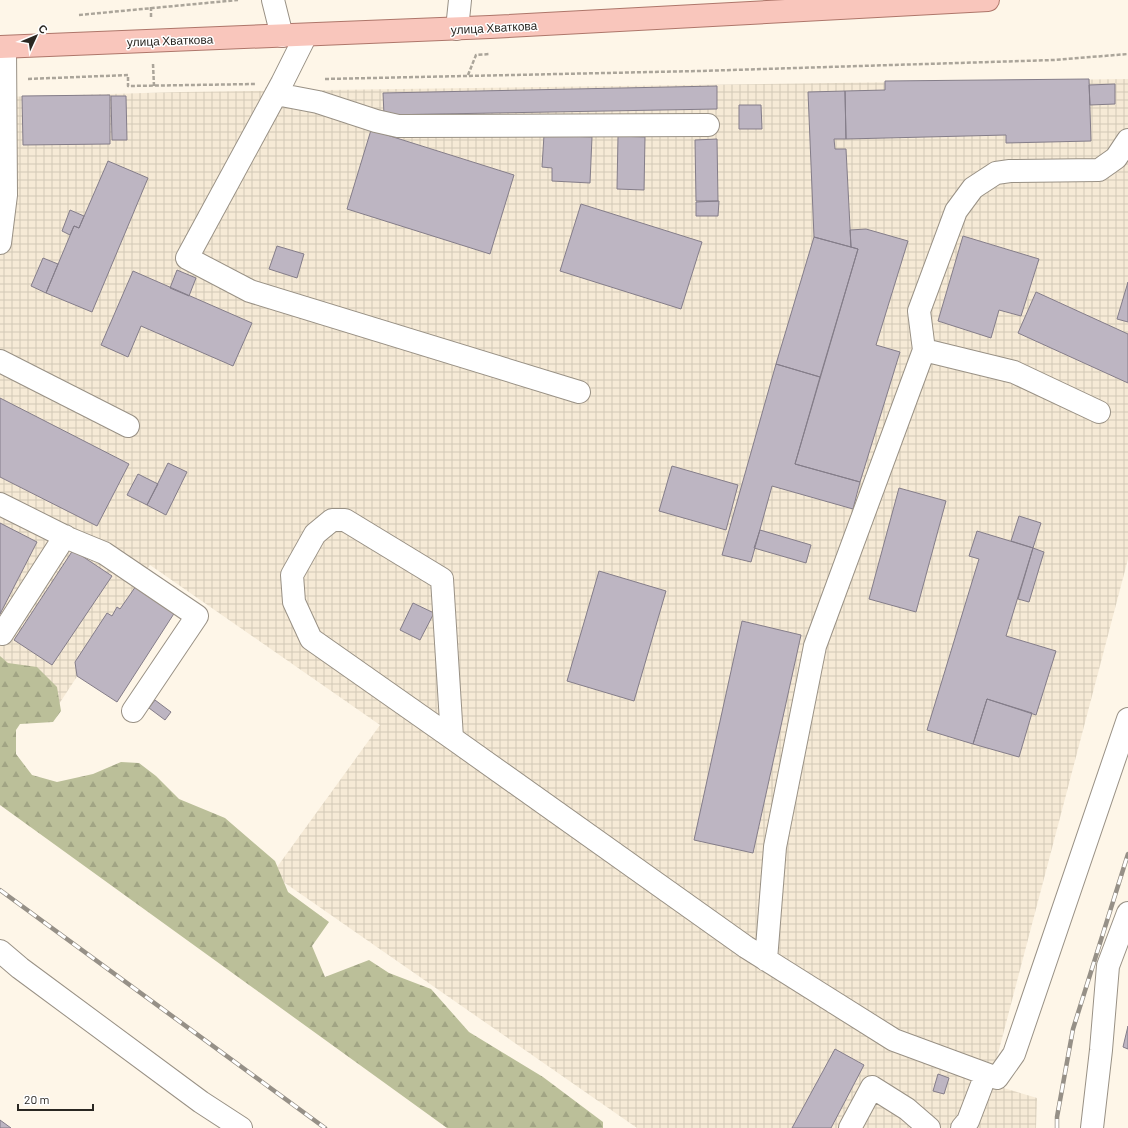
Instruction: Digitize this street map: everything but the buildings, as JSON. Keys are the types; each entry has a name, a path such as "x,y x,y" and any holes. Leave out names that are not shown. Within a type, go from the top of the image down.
{"main road":[{"name":"улица Хваткова","path":"2,47 457,29 724,8 988,0"}],"street":[{"path":"273,0 282,36"},
{"path":"457,29 460,0"},
{"path":"306,35 187,258 250,290 579,392"},
{"path":"0,243 3,195 5,80 2,47"},
{"path":"279,88 376,121 398,126 708,124"},
{"path":"766,960 775,847 815,646 924,350 919,310 956,211 973,188 996,173 1010,171 1099,170 1116,158 1128,140"},
{"path":"924,350 1014,372 1099,412"},
{"path":"0,361 128,426"},
{"path":"0,504 65,536 104,553 196,616 133,711"},
{"path":"452,738 442,579 345,520 332,520 315,534 292,575 294,602 311,639 739,943 894,1040 997,1078 1014,1054 1128,719"},
{"path":"2,634 65,536"},
{"path":"1092,1128 1101,1050 1108,966 1128,913"},
{"path":"0,951 20,968 195,1097 241,1128"},
{"path":"962,1128 968,1121 986,1074"},
{"path":"850,1128 872,1087 907,1109 929,1128"}],"path":[{"path":"79,15 238,0"},
{"path":"468,75 476,55 490,54"},
{"path":"319,79 699,71 1054,60 1128,54"},
{"path":"5,80 128,75 128,86 279,88"}],"shaded area":[{"path":"1128,79 1128,559 990,1084 1037,1098 1036,1128 637,1128 272,874 380,725 150,565 59,704 0,675 0,97 181,92"}],"green space":[{"path":"0,656 8,663 37,667 57,687 61,711 53,722 20,724 16,730 16,754 32,775 57,782 93,774 121,762 139,763 156,776 179,799 225,818 275,861 288,892 329,922 312,946 325,977 369,960 389,973 431,989 469,1032 543,1077 603,1122 603,1128 447,1128 0,805"}],"railway":[{"path":"1057,1128 1057,1117 1073,1029 1128,854"},
{"path":"0,890 325,1128"}]}
